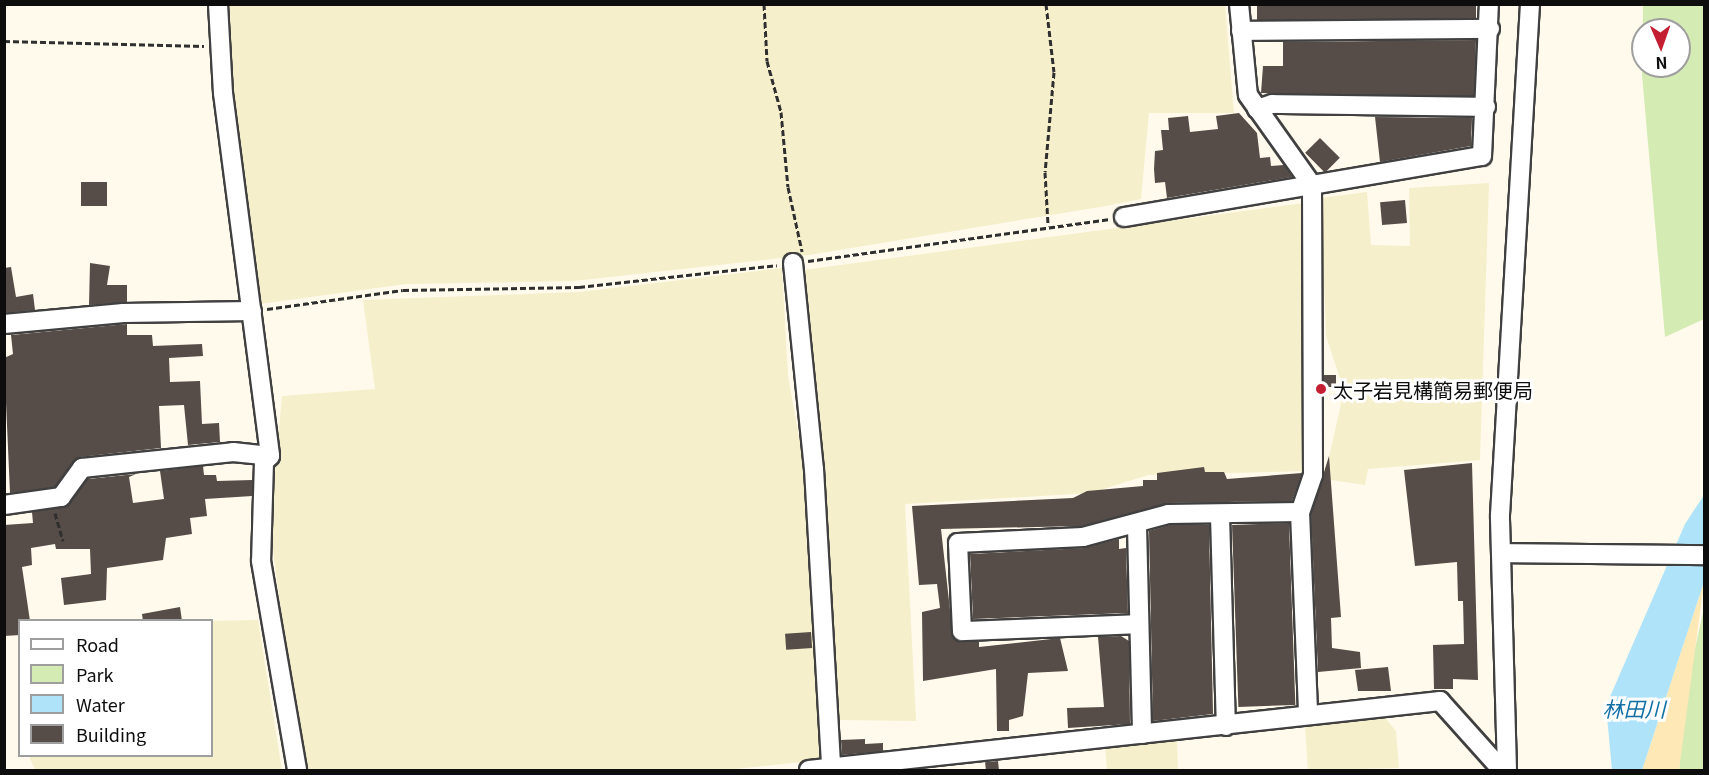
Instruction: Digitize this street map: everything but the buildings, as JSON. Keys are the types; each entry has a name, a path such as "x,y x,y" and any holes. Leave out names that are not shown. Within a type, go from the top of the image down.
{"street":[{"path":"218,4 219,47 270,456"},
{"path":"1239,4 1248,95 1312,185 1313,475 1300,513 1308,715"},
{"path":"1124,217 1482,156 1490,29 1489,4"},
{"path":"1504,771 1501,553 1530,4"},
{"path":"1241,31 1490,29"},
{"path":"1257,109 1272,104 1486,107"},
{"path":"793,263 814,468 831,768"},
{"path":"4,324 123,313 252,311"},
{"path":"4,505 61,497 82,468 233,452 270,456"},
{"path":"270,456 264,462 261,561 297,771"},
{"path":"1139,624 962,631 958,543 1083,537 1137,526 1168,514 1300,513"},
{"path":"1220,515 1226,726"},
{"path":"1137,526 1143,734"},
{"path":"1501,553 1704,555"},
{"path":"809,771 1440,701 1504,771"}],"path":[{"path":"764,4 767,61 781,112 788,187 805,261 1048,224 1124,217"},
{"path":"1046,4 1054,72 1045,172 1048,224"},
{"path":"4,41 219,47"},
{"path":"252,311 403,290 579,287 793,263"},
{"path":"52,500 63,541"}],"shaded area":[{"path":"227,5 1225,5 1234,113 1149,113 1141,199 1106,206 809,255 574,281 406,284 260,304 231,94"},
{"path":"1489,183 1480,460 1368,469 1365,485 1324,479 1344,391 1326,336 1321,198 1367,192 1371,245 1410,246 1409,188"},
{"path":"1304,203 1307,471 1148,475 1091,493 905,504 916,721 837,720 806,365 803,270"},
{"path":"782,268 788,376 806,476 821,760 725,770 302,770 270,527 282,396 375,389 363,300 579,292"},
{"path":"258,620 282,770 35,770 29,757 213,757 213,621"},
{"path":"1380,712 1396,731 1399,768 1308,770 1305,726"},
{"path":"1177,739 1178,770 1107,770 1105,746"}],"green space":[{"path":"1643,5 1704,5 1704,319 1665,337 1642,78 1691,78 1691,18 1643,18"},
{"path":"1704,608 1704,770 1679,770 1685,693"}],"sand":[{"path":"1704,582 1679,770 1642,770"}],"water":[{"name":"林田川","path":"1704,495 1704,582 1642,770 1612,770 1606,706 1685,524"}],"place":[{"name":"太子岩見構簡易郵便局","path":"1321,389"}]}
